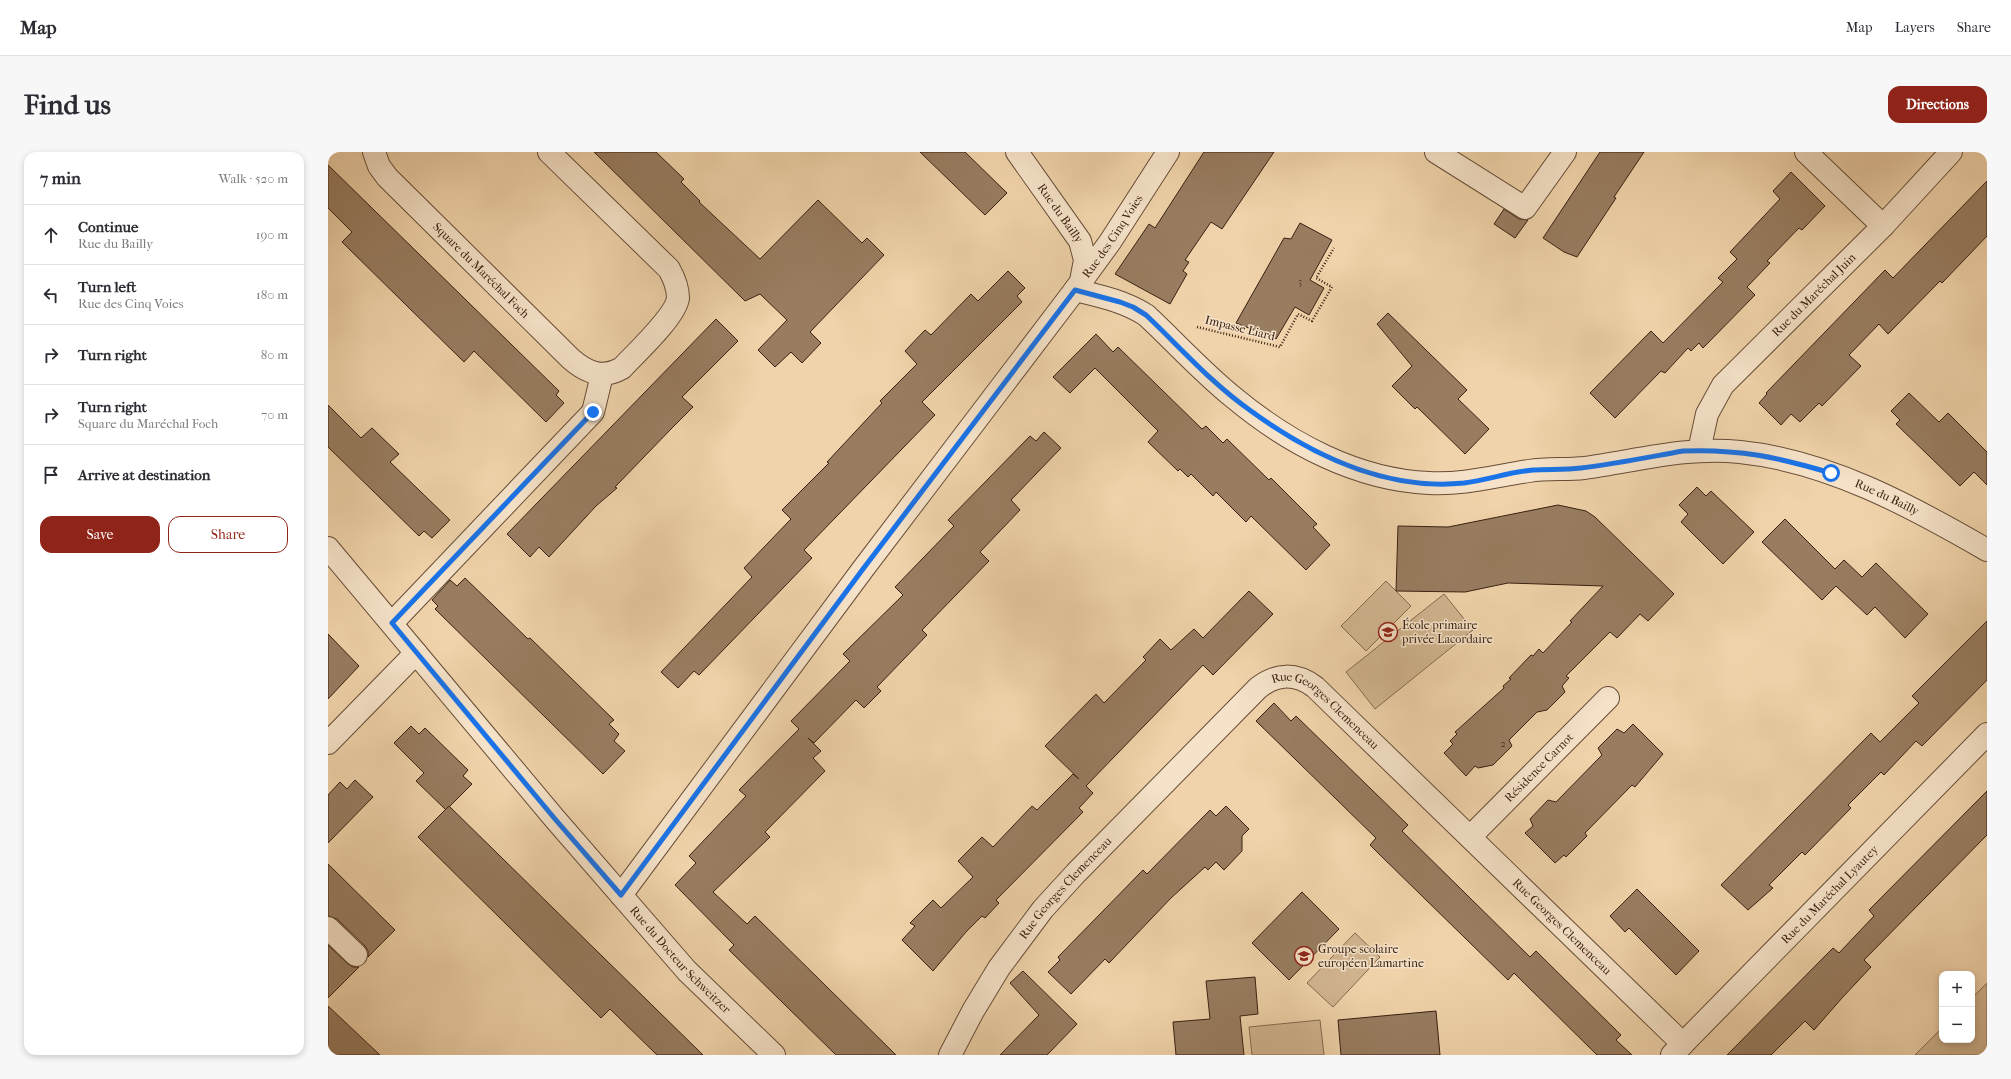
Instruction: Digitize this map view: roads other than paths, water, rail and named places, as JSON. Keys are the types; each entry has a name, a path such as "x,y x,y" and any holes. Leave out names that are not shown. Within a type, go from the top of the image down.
{"street":[{"name":"Square du Maréchal Foch","path":"374,152 379,166 387,177 571,359 588,371 602,375"},
{"path":"392,623 593,412 602,375 613,374 622,368 667,319 675,308 678,298 676,285 669,269 549,152"},
{"name":"Rue du Bailly","path":"1017,152 1080,241 1085,260 1078,286 1133,307 1146,315 1214,380 1251,411 1330,459 1373,474 1427,483 1464,483 1532,470 1581,468 1683,451 1740,452 1764,455 1788,460 1831,473 1895,500 1987,550"},
{"name":"Rue des Cinq Voies","path":"621,895 872,557 1078,286 1110,242 1168,152"},
{"path":"1436,152 1525,208 1565,152"},
{"path":"1806,152 1883,226"},
{"name":"Rue du Maréchal Juin","path":"1699,451 1707,414 1723,385 1883,226 1951,152"},
{"name":"Rue du Docteur Schweitzer","path":"328,548 555,819 687,971 774,1055"},
{"path":"328,743 416,653"},
{"name":"Rue Georges Clemenceau","path":"950,1055 973,1011 999,968 1029,926 1060,890 1258,688 1274,678 1295,677 1305,679 1315,687 1470,837 1677,1049"},
{"name":"Résidence Carnot","path":"1470,837 1608,698"},
{"name":"Rue du Maréchal Lyautey","path":"1677,1049 1987,734"},
{"path":"328,928 356,955"}],"place":[{"name":"École primaire privée Lacordaire","path":"1388,632"},
{"name":"Groupe scolaire européen Lamartine","path":"1304,956"}]}
